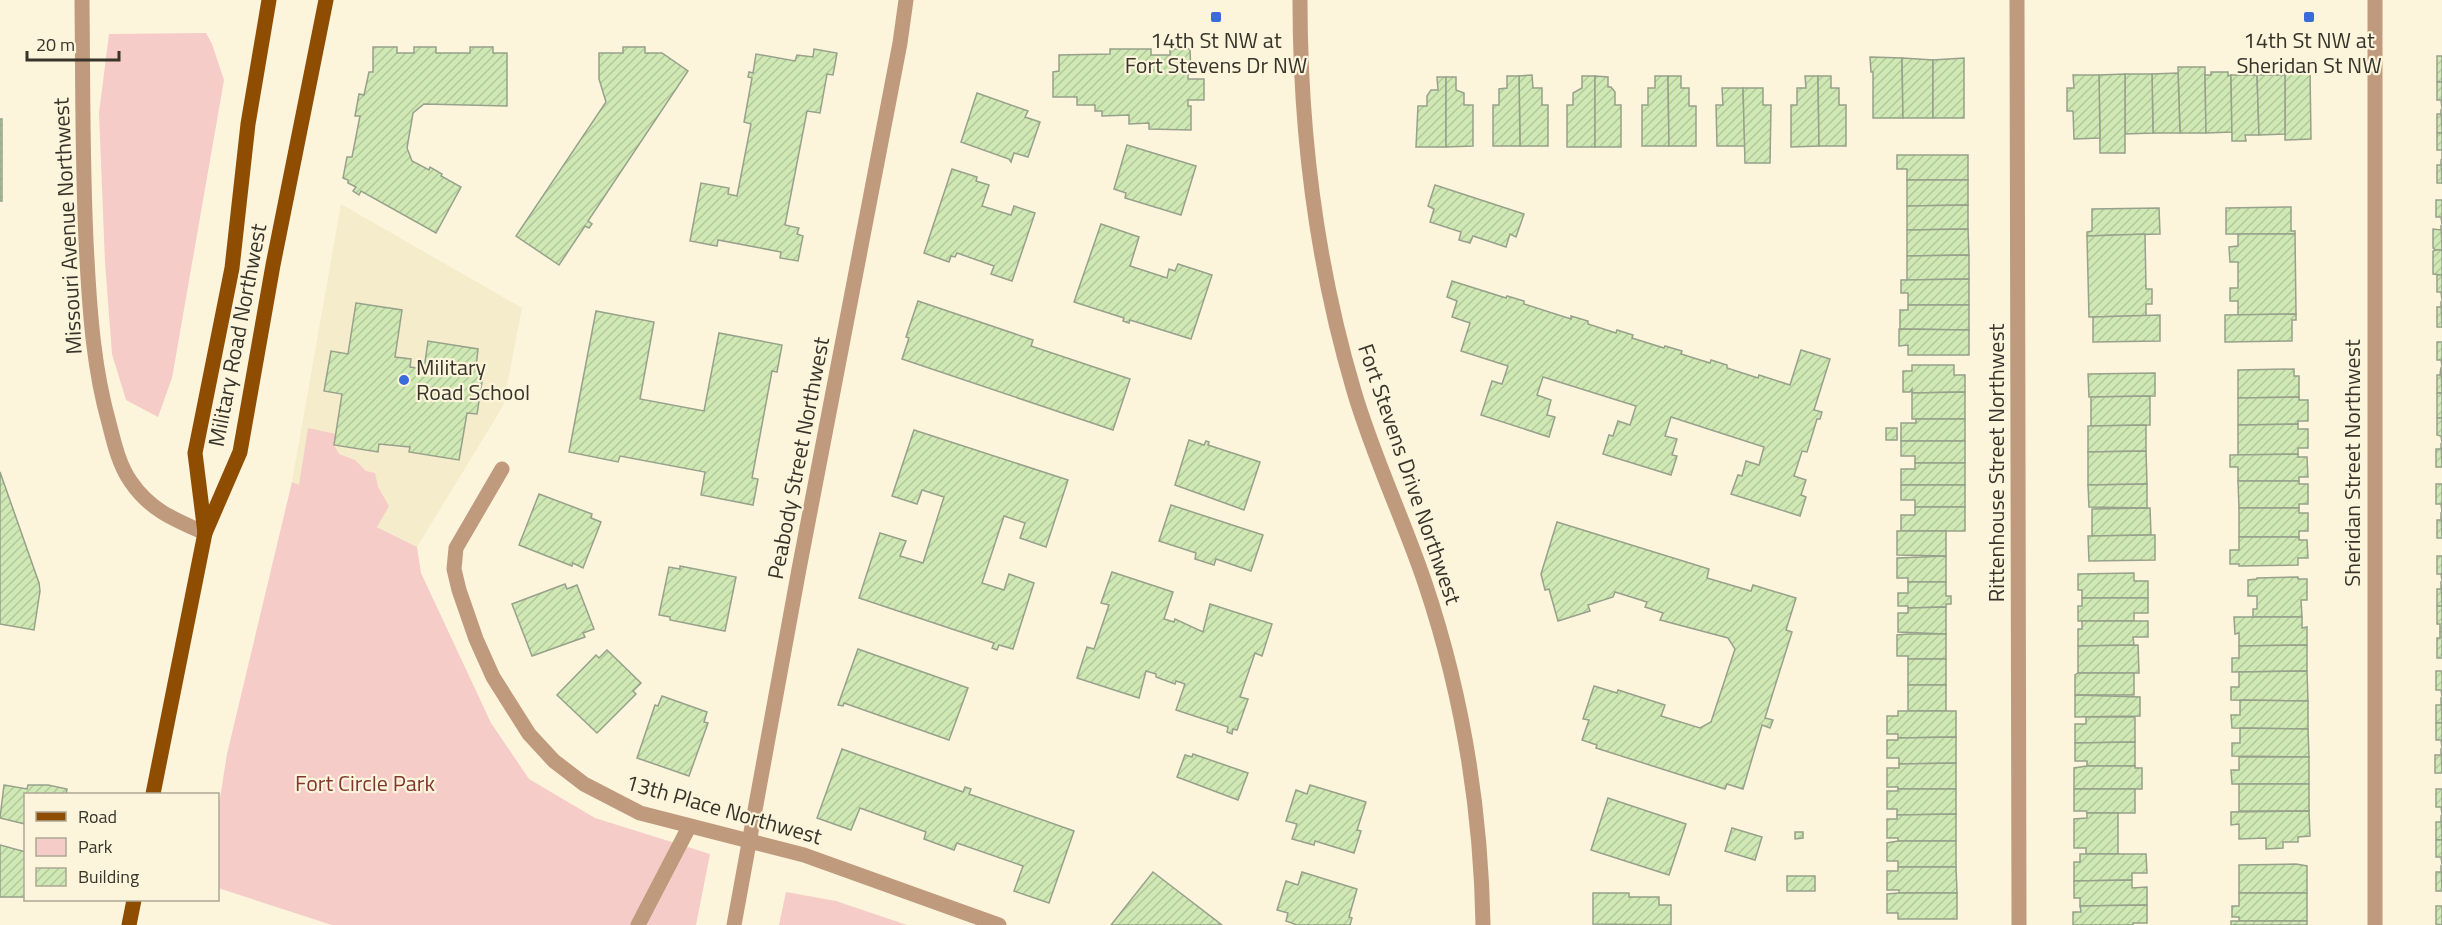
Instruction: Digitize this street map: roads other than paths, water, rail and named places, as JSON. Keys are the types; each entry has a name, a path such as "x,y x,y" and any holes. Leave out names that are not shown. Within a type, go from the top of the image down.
{"main road":[{"name":"Military Road Northwest","path":"205,532 195,453 232,268 248,124 269,0"},
{"name":"Military Road Northwest","path":"205,532 240,452 273,265 326,0"},
{"path":"153,793 205,532"},
{"path":"129,925 134,901"}],"street":[{"name":"Missouri Avenue Northwest","path":"82,0 85,218 90,320 101,391 115,445 131,482 153,507 166,517 205,532"},
{"name":"Peabody Street Northwest","path":"734,925 900,43 906,0"},
{"name":"Fort Stevens Drive Northwest","path":"1300,0 1304,128 1321,256 1340,343 1354,390 1392,500 1424,581 1455,692 1475,805 1484,925"},
{"name":"Rittenhouse Street Northwest","path":"2017,0 2019,925"},
{"name":"Sheridan Street Northwest","path":"2374,0 2375,925"},
{"name":"13th Place Northwest","path":"502,469 456,548 454,569 476,639 493,677 529,734 554,761 584,784 640,813 804,855 999,925"},
{"path":"639,925 689,827"}],"place":[{"name":"14th St NW at Fort Stevens Dr NW","path":"1216,17"},
{"name":"14th St NW at Sheridan St NW","path":"2309,17"},
{"name":"Military Road School","path":"404,380"}],"park label":[{"name":"Fort Circle Park","path":"365,783"}]}
